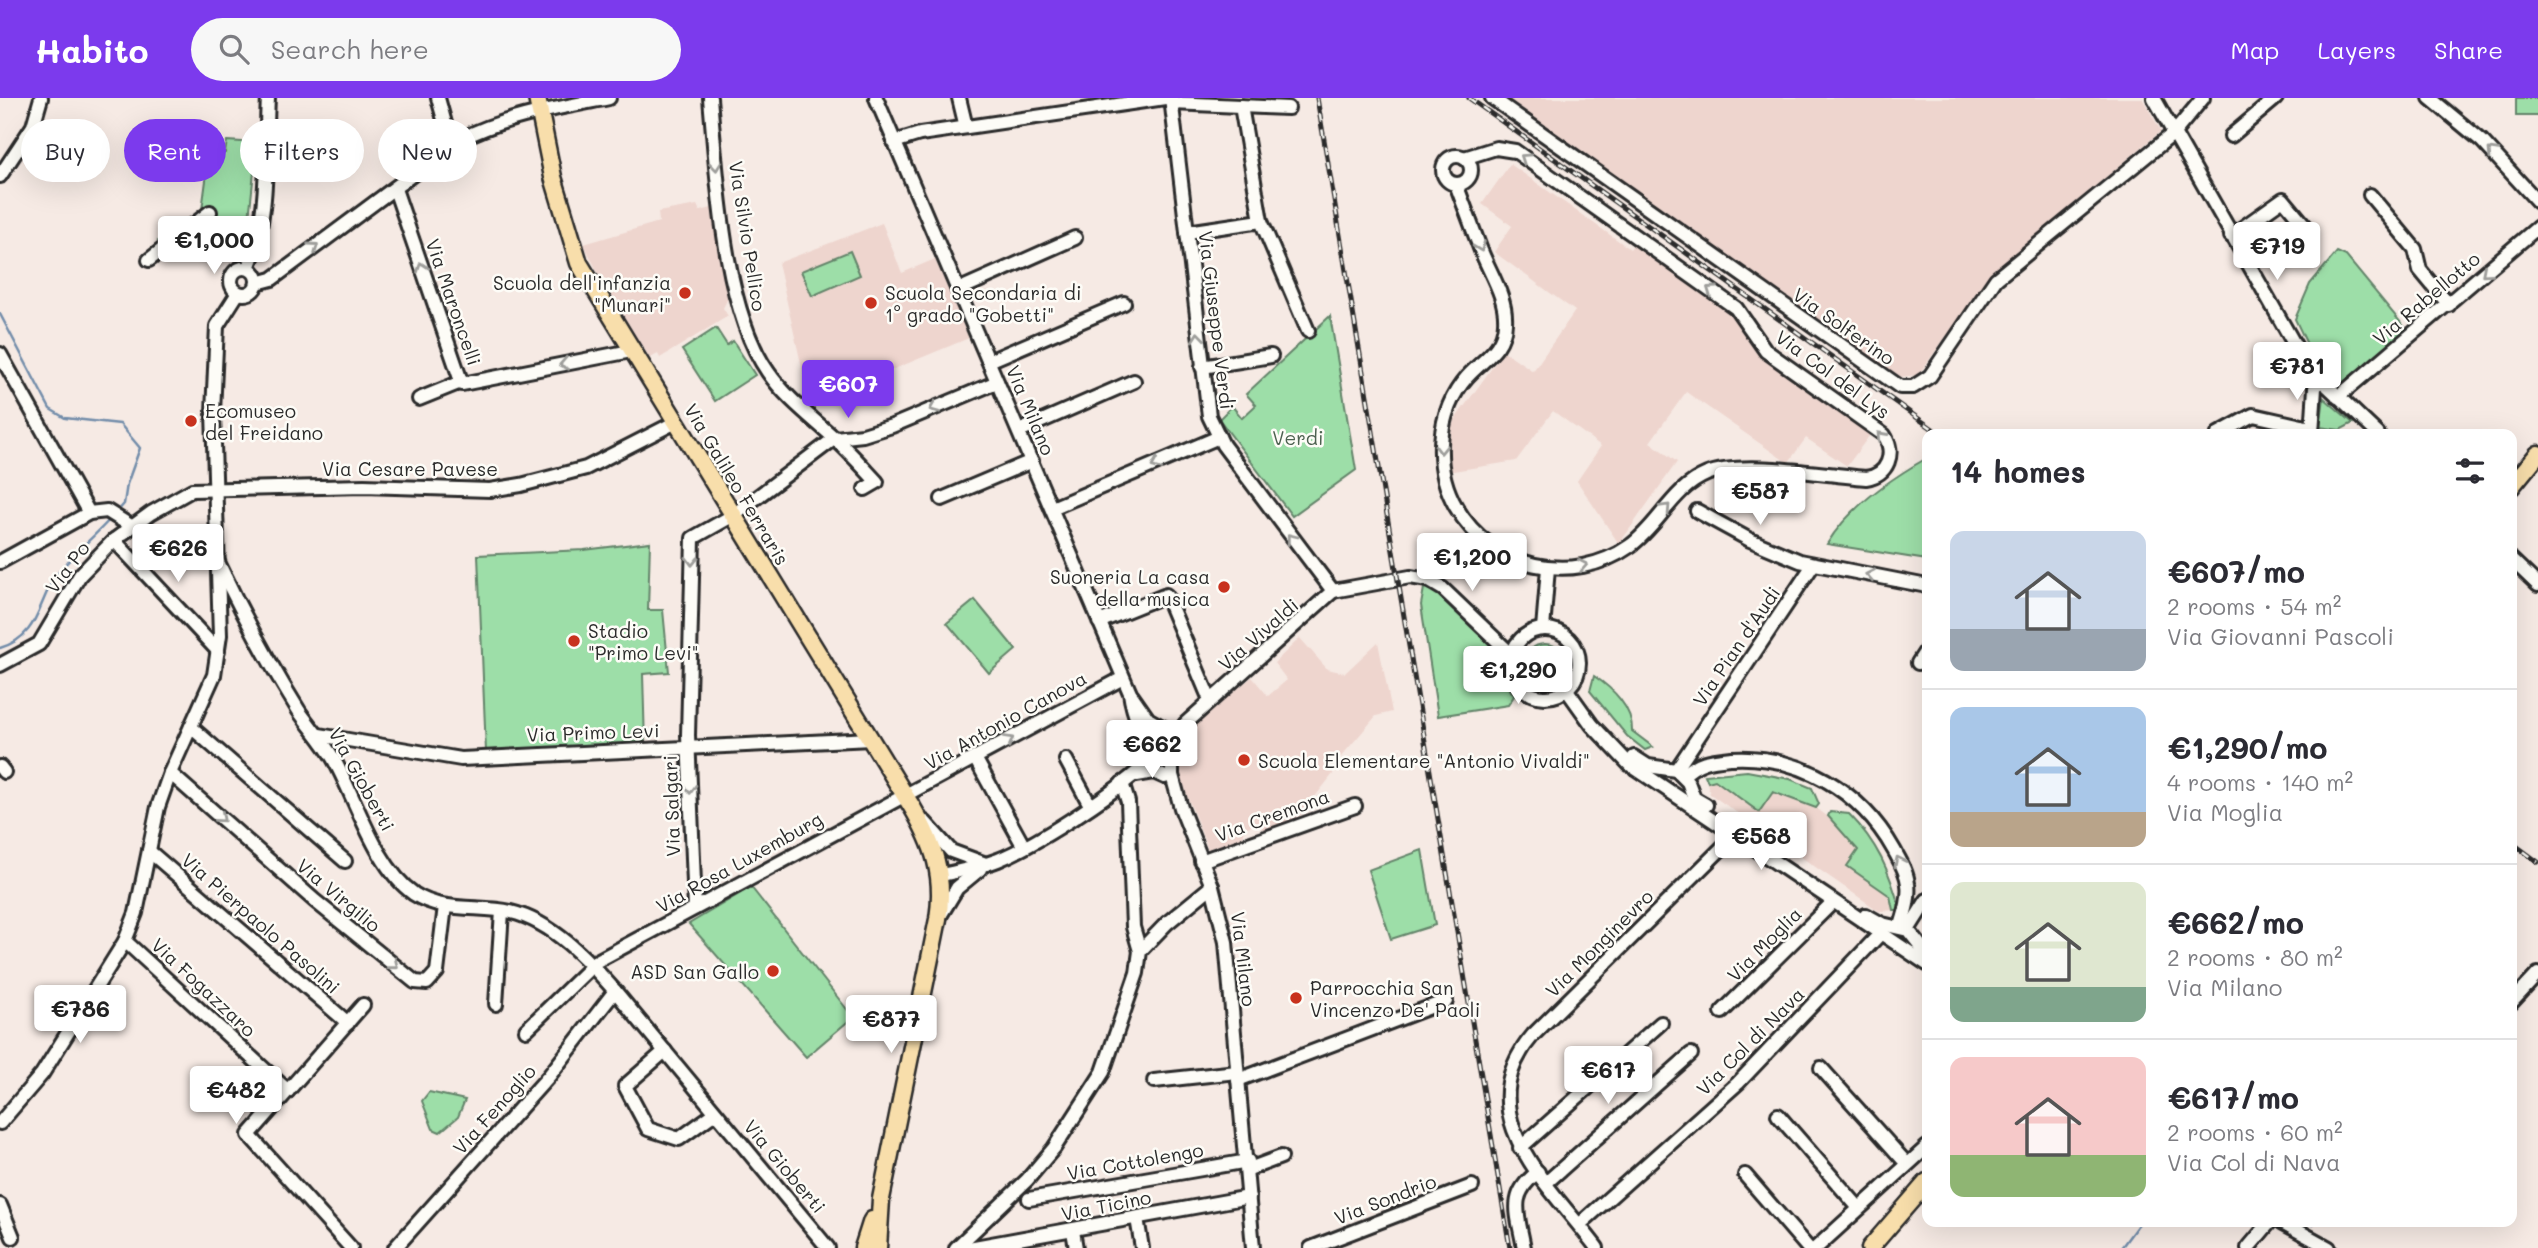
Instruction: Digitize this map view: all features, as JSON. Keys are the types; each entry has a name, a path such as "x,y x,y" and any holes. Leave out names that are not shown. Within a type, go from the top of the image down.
{"main road":[{"name":"Via Galileo Ferraris","path":"538,105 571,242 589,282 909,802 933,846 941,875"},
{"path":"2517,472 2538,453"},
{"path":"2517,479 2538,453"},
{"path":"878,1248 881,1199 938,919 941,875"},
{"path":"1870,1248 1922,1188"},
{"path":"863,1248 881,1199"},
{"path":"1881,1248 1922,1201"}],"street":[{"path":"0,176 33,125 41,98"},
{"path":"248,268 256,244 261,213 268,98"},
{"path":"438,98 444,119"},
{"path":"477,131 538,105 609,98"},
{"name":"Via Silvio Pellico","path":"710,98 722,211 747,335 769,374 788,396 835,438 877,482 865,489"},
{"name":"Via Milano","path":"876,98 1130,693 1148,719 1173,733 1175,747 1171,772 1181,808"},
{"path":"959,98 966,127"},
{"path":"1063,98 1065,112"},
{"name":"Via Solferino","path":"1492,98 1900,387 1913,387 1930,376 1996,279 2174,133"},
{"path":"2154,98 2301,356 2320,379 2373,429"},
{"path":"2174,133 2203,98"},
{"path":"2231,136 2276,98"},
{"path":"2430,98 2482,141 2538,202"},
{"path":"894,142 920,134 1065,112 1169,100 1287,108"},
{"name":"Via Giuseppe Verdi","path":"1169,100 1209,416 1219,437 1333,591"},
{"path":"1235,103 1261,221 1308,331"},
{"name":"Via Col del Lys","path":"1496,148 1515,151 1736,307 1766,351 1884,435 1890,452 1886,465 1872,477 1785,471 1724,470 1706,474 1676,496 1637,540 1617,554 1580,567 1548,568 1520,561 1486,543 1462,517 1445,482 1441,450 1447,414 1463,382 1500,345 1506,322 1499,290 1456,184 1445,177 1443,168 1451,157 1464,158 1496,148"},
{"path":"1456,184 1465,181 1470,174 1470,165 1464,158"},
{"path":"257,283 272,279 404,182"},
{"name":"Via Maroncelli","path":"395,189 461,382 631,351"},
{"path":"2370,195 2415,249 2420,270 2449,305"},
{"path":"2231,236 2283,199 2307,228"},
{"path":"149,260 210,212"},
{"path":"1187,232 1261,221"},
{"name":"Via Rabellotto","path":"2338,397 2538,227"},
{"path":"958,289 1076,238"},
{"path":"248,268 256,274 257,283 252,292 238,293 231,286 231,276 238,269 248,268"},
{"path":"0,1123 43,1074 125,940 136,913 151,829 170,773 214,675 218,651 213,412 217,326 238,293"},
{"path":"989,361 1124,303"},
{"path":"0,354 89,513"},
{"path":"1202,367 1271,356"},
{"path":"2311,429 2315,388 2320,379"},
{"path":"1019,431 1134,380"},
{"path":"419,399 461,382"},
{"path":"732,516 835,438 863,435 892,426 997,382"},
{"path":"2227,429 2253,415 2304,429"},
{"name":"Via Cesare Pavese","path":"214,492 364,486 490,490 586,468 676,422"},
{"path":"1052,508 1219,437"},
{"path":"942,499 1032,461"},
{"name":"Via Po","path":"0,665 39,644 75,582 114,540 131,526 192,490 214,492"},
{"path":"1696,511 1750,540 1813,565 1922,585"},
{"path":"0,562 89,513 114,515 131,526"},
{"name":"Via Salgari","path":"695,908 688,747 693,538 732,516"},
{"path":"114,540 218,651"},
{"name":"Via Gioberti","path":"218,562 241,612 303,717 319,735 390,871 412,893 445,906 502,911 531,918 580,953 615,991 829,1247"},
{"name":"Via Pian d'Audi","path":"1680,773 1692,748 1813,565"},
{"path":"2517,565 2538,585"},
{"path":"1542,629 1548,568"},
{"path":"1333,591 1410,577 1428,580 1443,589 1512,655"},
{"name":"Via Vivaldi","path":"1175,747 1185,724 1208,701 1248,670 1333,591"},
{"path":"1099,622 1166,596 1208,701"},
{"path":"1542,629 1563,634 1577,650 1578,671 1567,690 1547,697 1527,692 1513,676 1512,655 1523,637 1542,629"},
{"path":"1918,663 1922,657"},
{"name":"Via Antonio Canova","path":"909,802 975,758 1123,678"},
{"name":"Via Moglia","path":"1567,690 1618,755 1922,961"},
{"name":"Via Milano","path":"1130,693 1133,713 1181,808 1202,860 1226,942 1248,1165 1253,1248"},
{"name":"Via Vivaldi","path":"1164,728 1191,708 1208,701"},
{"path":"191,727 345,861"},
{"path":"1152,751 1150,734 1164,728"},
{"name":"Via Primo Levi","path":"319,735 461,759 871,739"},
{"path":"941,875 986,864 1024,847 1124,781 1152,751 1175,747"},
{"path":"1692,748 1708,760"},
{"path":"1618,755 1631,755 1652,767 1670,767 1680,773 1708,760 1757,759 1811,771 1850,796 1873,819 1902,864 1909,896 1904,928"},
{"path":"975,758 1024,847"},
{"path":"1066,760 1090,805"},
{"path":"1124,781 1154,772 1165,777"},
{"name":"Via Virgilio","path":"170,773 315,901 415,982 427,983 437,972 445,906"},
{"name":"Via Moglia","path":"1680,773 1694,798 1711,809 1721,825"},
{"path":"956,1248 1027,1180 1054,1149 1103,1072 1137,974 1140,951 1133,927 1128,802 1124,781"},
{"path":"909,802 951,851 986,864"},
{"name":"Via Rosa Luxemburg","path":"592,965 695,908 909,802"},
{"name":"Via Cremona","path":"1202,860 1354,806"},
{"name":"Via Monginevro","path":"1597,1248 1520,1148 1511,1128 1508,1091 1517,1056 1533,1035 1736,834"},
{"name":"Via Pierpaolo Pasolini","path":"149,851 348,1023"},
{"path":"938,919 957,888 986,864"},
{"name":"Via Moglia","path":"1805,883 1838,895 1876,922 1904,928 1922,943"},
{"path":"1140,951 1167,923 1212,887"},
{"name":"Via Moglia","path":"1722,1012 1833,902"},
{"path":"1904,928 1922,906"},
{"path":"496,1004 502,911"},
{"name":"Via Col di Nava","path":"1579,1224 1738,1083 1880,934"},
{"name":"Via Fogazzaro","path":"125,940 288,1091"},
{"path":"526,1030 592,965"},
{"path":"2517,997 2538,974"},
{"name":"Via Fenoglio","path":"395,1248 549,1076 615,991"},
{"path":"1154,1081 1238,1076 1446,1001"},
{"path":"351,1248 249,1135 363,1005"},
{"path":"1520,1148 1661,1023"},
{"path":"665,1051 625,1086 648,1129 679,1139 715,1113"},
{"path":"1547,1182 1691,1054"},
{"path":"1821,1068 1907,1164"},
{"path":"1778,1115 1859,1208"},
{"path":"1816,1248 1922,1150"},
{"path":"1248,1165 1280,1157"},
{"name":"Via Cottolengo","path":"1029,1199 1248,1165"},
{"path":"1524,1248 1516,1196 1525,1182 1538,1172"},
{"path":"1745,1175 1808,1248"},
{"name":"Via Sondrio","path":"1311,1248 1472,1186"},
{"name":"Via Ticino","path":"970,1248 1249,1197"},
{"path":"0,1205 13,1237"},
{"path":"1137,1219 1142,1248"},
{"path":"2248,1248 2266,1227"},
{"path":"2303,1227 2329,1248"},
{"path":"1073,1231 1076,1248"}],"shaded area":[{"path":"1500,98 2142,98 2161,131 1993,272 1918,375 1900,377 1546,134"},
{"path":"1510,164 1630,249 1636,241 1731,308 1755,344 1872,432 1847,466 1806,438 1788,463 1686,392 1650,442 1677,462 1619,544 1577,481 1601,446 1553,411 1516,461 1447,472 1445,455 1448,429 1504,351 1533,371 1575,311 1494,252 1512,226 1482,204"},
{"name":"Scuola dell'infanzia \"Munari\"","path":"697,205 700,211 716,207 731,292 723,308 728,316 660,358 658,354 650,358 605,288 584,244 659,222 658,212"},
{"name":"Scuola Secondaria di 1° grado \"Gobetti\"","path":"882,223 902,273 935,259 969,338 841,391 811,407 778,263"},
{"name":"Scuola Elementare \"Antonio Vivaldi\"","path":"1300,638 1327,669 1345,673 1378,642 1392,712 1376,716 1333,766 1333,774 1298,818 1264,830 1256,824 1245,828 1243,837 1208,849 1177,770 1188,748 1186,731 1252,677 1268,696 1287,680 1274,663"},
{"path":"1747,771 1790,779 1812,788 1819,804 1816,808 1827,816 1830,812 1849,814 1882,856 1900,910 1879,911 1710,794 1705,775"}],"green space":[{"path":"2516,98 2538,98 2538,116 2516,116"},
{"path":"227,141 240,142 240,182 253,182 248,228 242,234 241,230 174,264 158,241 202,210 206,182 226,182"},
{"path":"850,251 860,275 812,296 801,271"},
{"path":"2337,252 2346,256 2407,330 2342,384 2313,357 2295,319 2310,284"},
{"name":"Verdi","path":"1330,316 1356,470 1292,516 1219,419 1232,406 1242,418 1256,405 1246,394"},
{"path":"716,328 727,345 733,341 755,375 715,401 682,350"},
{"path":"2324,398 2353,423 2342,429 2320,427"},
{"path":"1922,461 1922,559 1827,544 1859,506"},
{"name":"Stadio \"Primo Levi\"","path":"650,542 648,610 663,610 669,672 643,674 645,745 486,752 478,555 584,550"},
{"path":"1424,588 1442,594 1500,653 1500,673 1514,696 1508,705 1438,716 1421,605"},
{"path":"975,600 1016,650 989,673 947,623"},
{"path":"1545,644 1560,650 1566,665 1560,680 1545,686 1530,680 1524,665 1530,650"},
{"path":"1594,676 1608,686 1625,707 1632,731 1653,747 1645,750 1627,736 1590,691"},
{"path":"1747,771 1790,779 1812,788 1819,804 1816,808 1773,792 1759,812 1715,780 1708,782 1705,775"},
{"path":"1830,812 1849,814 1867,835 1887,870 1900,910 1893,910 1890,896 1847,866 1858,850 1828,816"},
{"path":"1422,850 1435,925 1391,939 1368,870"},
{"name":"ASD San Gallo","path":"751,887 853,1017 806,1057 689,924"},
{"path":"429,1092 465,1100 458,1117 440,1132 433,1129 422,1101"}],"waterway":[{"path":"0,314 50,409 65,418 120,424 140,448 127,484 124,504 116,513"},
{"path":"0,648 23,635 31,626 58,573 111,518"},
{"path":"2517,1006 2538,984"},
{"path":"2121,1248 2136,1227"}],"railway":[{"path":"1317,98 1510,1248"},
{"path":"1469,98 1933,429"},
{"path":"2517,846 2538,862"}],"place":[{"name":"Scuola dell'infanzia \"Munari\"","path":"685,293"},
{"name":"Scuola Secondaria di 1° grado \"Gobetti\"","path":"871,303"},
{"name":"Ecomuseo del Freidano","path":"191,421"},
{"name":"Suoneria La casa della musica","path":"1224,587"},
{"name":"Stadio \"Primo Levi\"","path":"574,641"},
{"name":"Scuola Elementare \"Antonio Vivaldi\"","path":"1244,760"},
{"name":"ASD San Gallo","path":"773,971"},
{"name":"Parrocchia San Vincenzo De' Paoli","path":"1296,998"}]}
